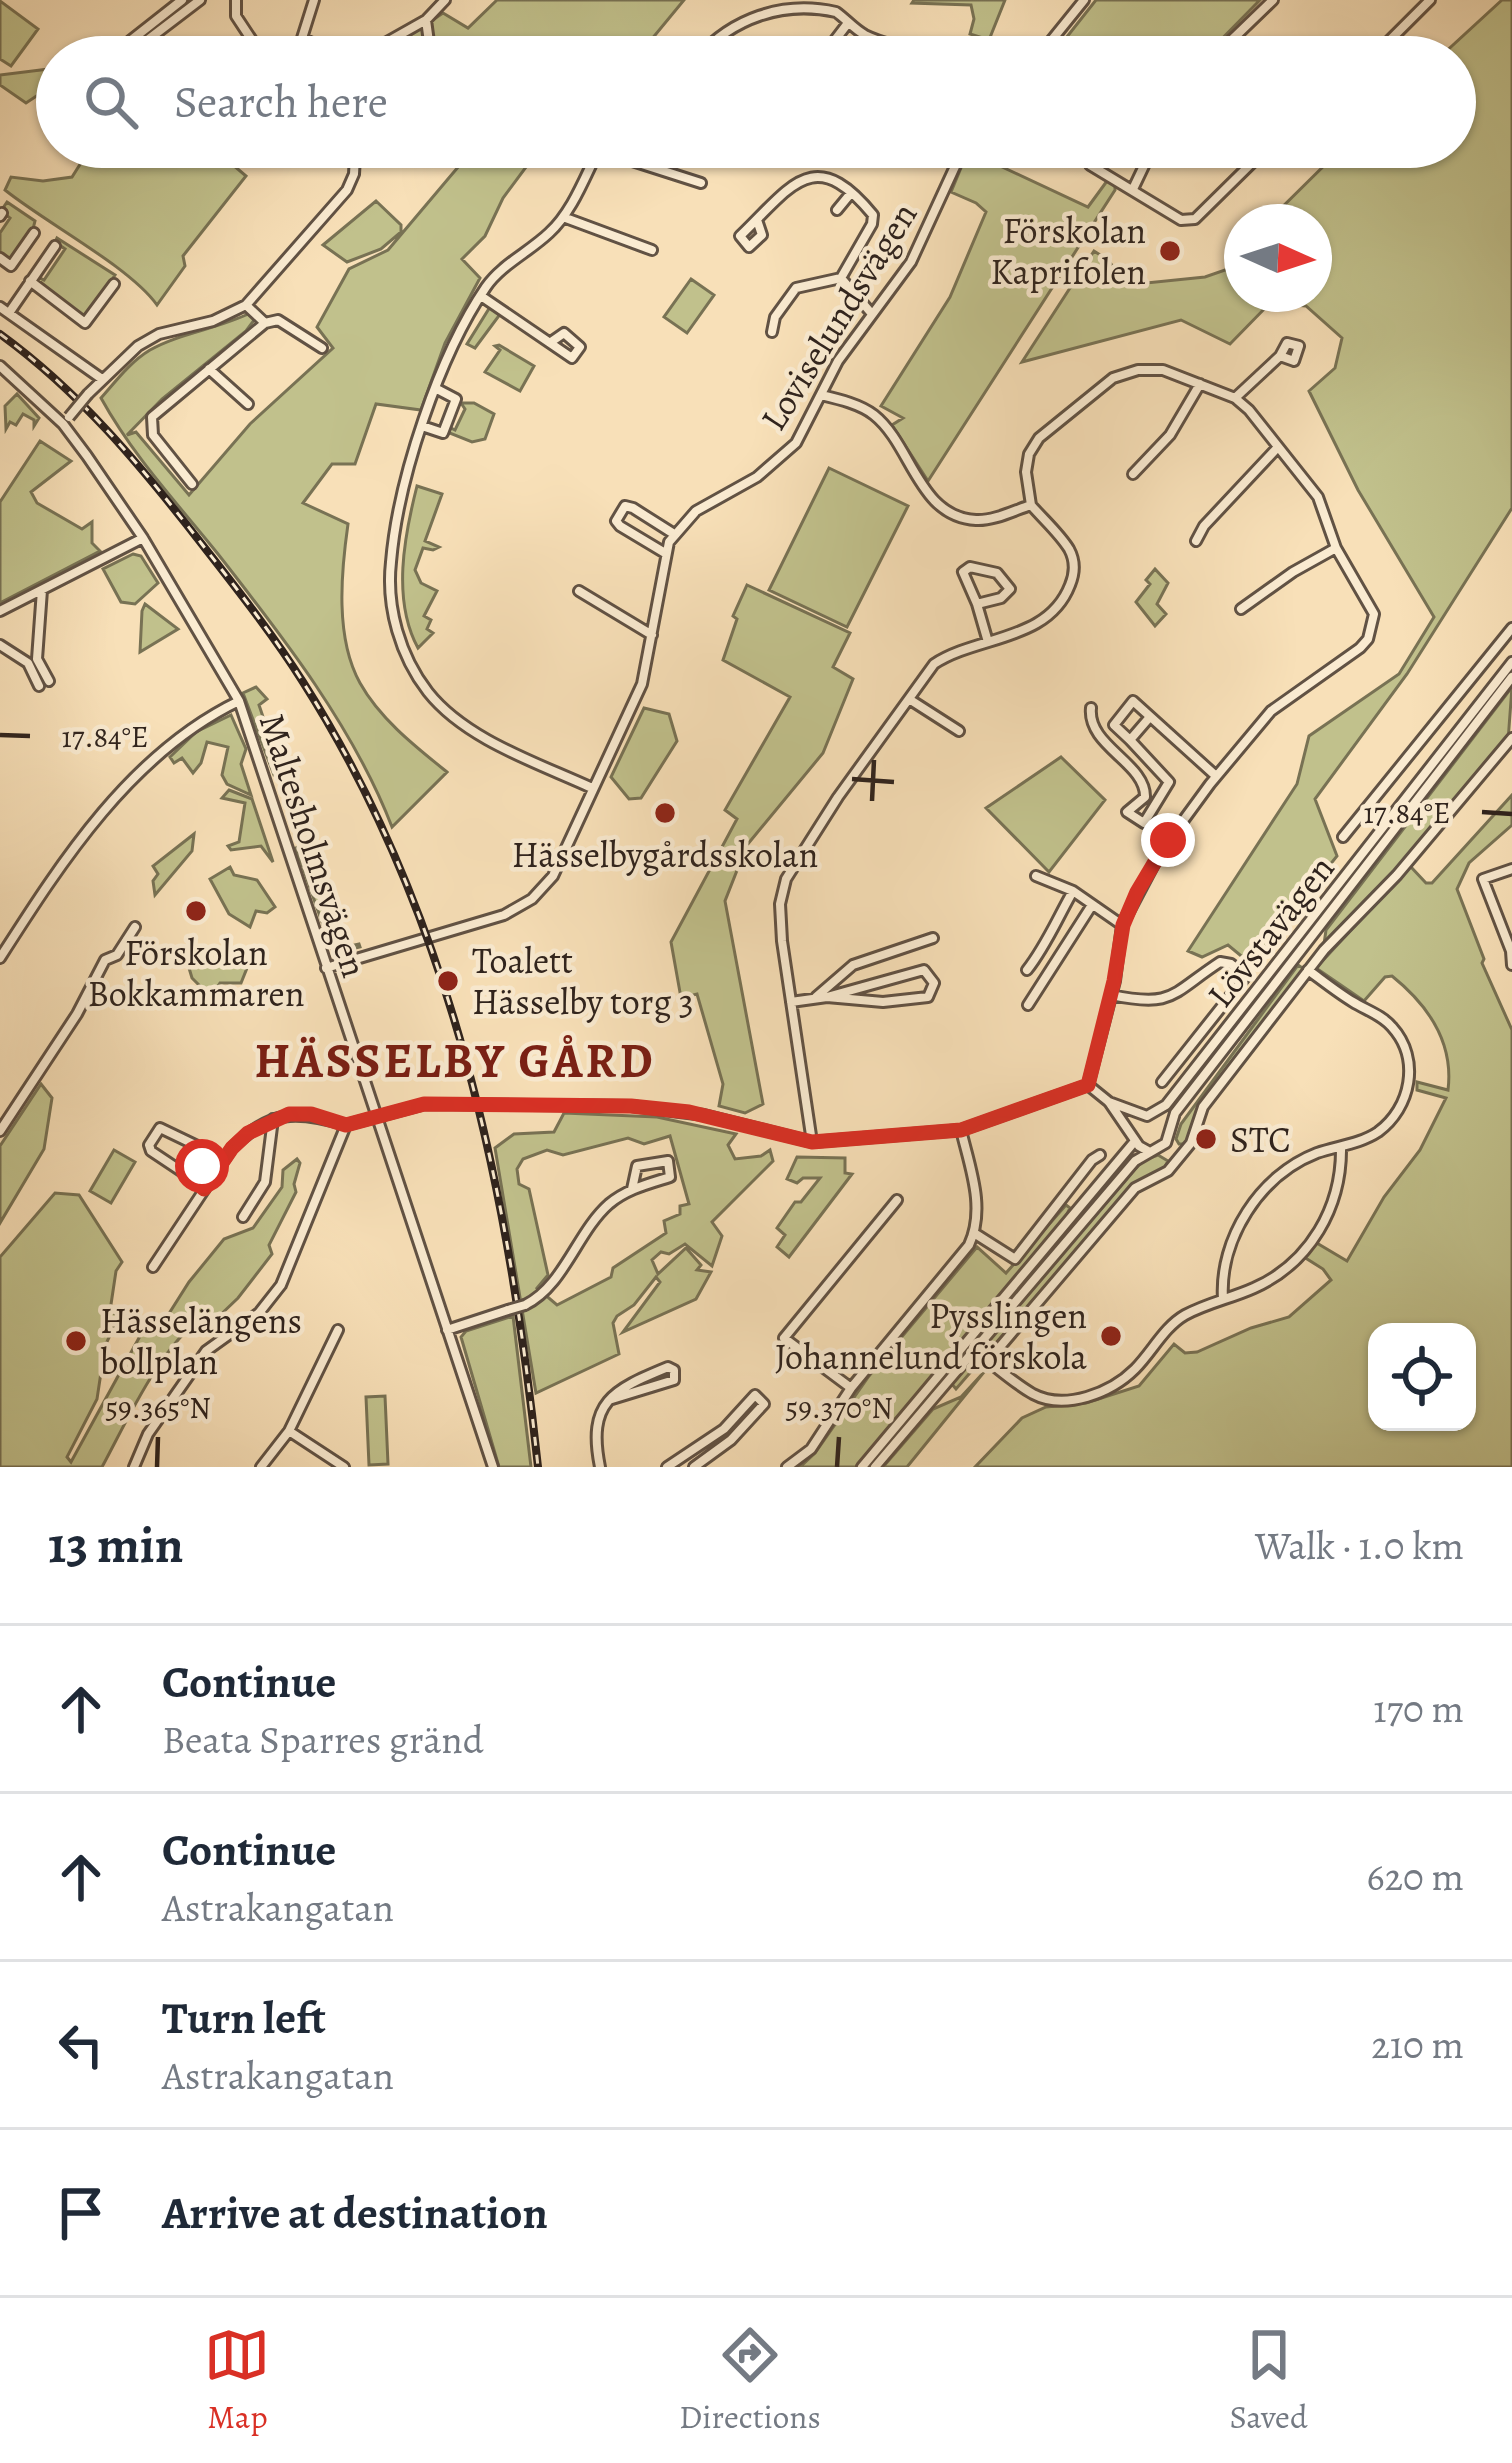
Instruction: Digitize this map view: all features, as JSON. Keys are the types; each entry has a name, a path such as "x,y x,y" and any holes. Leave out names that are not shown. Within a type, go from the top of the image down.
{"street":[{"path":"136,36 182,0"},
{"path":"153,36 200,0"},
{"path":"236,0 236,16 249,36"},
{"path":"303,36 314,0"},
{"path":"398,36 426,20 446,0"},
{"path":"718,36 738,16 769,3 803,0 836,12 872,36"},
{"path":"1054,36 1084,0"},
{"path":"1236,36 1273,0"},
{"path":"1394,36 1430,0"},
{"path":"426,20 428,36"},
{"path":"838,36 848,23"},
{"path":"66,420 138,346 246,305 347,190 354,168"},
{"path":"589,168 563,217 490,282 481,296 435,388 422,426 390,563 394,614 407,658 427,690 446,711 514,752 592,788"},
{"path":"657,168 701,183"},
{"name":"Loviselundsvägen","path":"326,968 504,916 532,899 553,876 642,684 664,558 674,534 696,511 757,476 796,443 838,362 930,230 955,168"},
{"path":"1095,168 1181,220 1195,219 1247,168"},
{"path":"1132,189 1142,168"},
{"path":"757,220 812,175 832,178 873,215 841,278 796,288 775,316 772,332"},
{"path":"837,210 851,193"},
{"path":"563,217 652,250"},
{"path":"0,258 10,266 34,233"},
{"path":"55,246 5,310 102,379"},
{"path":"841,278 872,314"},
{"path":"30,281 85,323 114,284"},
{"path":"481,296 551,342"},
{"path":"246,305 265,322"},
{"path":"192,484 154,436 152,417 265,322 278,320 322,348"},
{"path":"1235,398 1280,356"},
{"name":"Maltesholmsvägen","path":"0,366 66,420 143,538 239,701 493,1467"},
{"path":"209,369 248,404"},
{"path":"812,1142 780,904 786,879 838,797 934,664 955,651 1046,620 1070,586 1072,553 1031,505 1026,472 1029,454 1039,438 1083,398 1113,379 1138,370 1163,370 1235,398 1249,410 1318,497 1336,548 1371,604 1373,628 1368,639 1271,711 1168,840 1123,925 1088,1085"},
{"path":"1133,474 1170,435 1200,384"},
{"path":"422,426 442,433 456,399 435,388"},
{"path":"820,395 871,412 941,508 983,520 1031,505"},
{"path":"1196,541 1204,526 1278,447"},
{"path":"664,558 620,526 618,514 625,506 632,508 674,534"},
{"path":"0,611 143,538"},
{"path":"1241,609 1336,548"},
{"path":"977,604 1000,598 1010,589 997,573 970,567 962,572 988,642"},
{"path":"0,645 28,663 44,683 37,659 42,590"},
{"path":"579,591 652,635"},
{"path":"1342,837 1512,628"},
{"name":"Lövstavägen","path":"862,1467 1134,1138 1136,1124 1166,1106 1242,1012 1512,662"},
{"name":"Lövstavägen","path":"1168,1126 1512,677"},
{"path":"909,699 959,731"},
{"path":"0,958 93,821 170,746 239,701"},
{"path":"1091,708 1089,716 1097,732 1144,785 1144,797 1127,812 1144,823 1169,782 1114,725 1133,701 1216,776"},
{"path":"1130,740 1149,718"},
{"path":"1341,1147 1333,1199 1306,1249 1278,1275 1183,1316 1136,1369 1088,1397 1042,1398 988,1361 1135,1188 1164,1175 1179,1158 1194,1137 1203,1107 1308,970 1397,875 1512,738"},
{"path":"1512,869 1483,879 1512,951 1512,965"},
{"path":"1036,876 1073,891 1123,925"},
{"path":"1027,970 1046,945 1073,891"},
{"path":"1028,1005 1092,905"},
{"path":"1500,922 1512,917"},
{"path":"0,1131 105,960 117,955 135,927"},
{"path":"815,998 853,965 933,938"},
{"path":"1046,945 1063,950"},
{"path":"1111,995 1145,1002 1167,999 1220,962 1232,964 1246,976 1162,1082"},
{"path":"791,1002 924,970 934,982 928,997 871,1002 827,997"},
{"path":"1223,1299 1231,1247 1254,1201 1293,1166 1370,1137 1396,1114 1409,1084 1408,1060 1393,1027 1308,970"},
{"path":"1088,1085 1109,1102 1134,1138 1179,1158"},
{"path":"153,1267 232,1148 273,1119 311,1114 346,1125 424,1104 631,1106 689,1112 812,1142 961,1130 1088,1085"},
{"path":"1109,1102 1168,1126 1168,1139 1179,1158"},
{"path":"243,1217 265,1182 273,1119"},
{"path":"134,1467 148,1434 185,1376 206,1351 259,1313 281,1285 346,1125"},
{"path":"193,1179 210,1153 160,1128 149,1145 151,1151 204,1189"},
{"path":"787,1467 812,1449 851,1388 969,1245 976,1198 961,1130"},
{"path":"875,1467 1168,1139"},
{"path":"974,1232 1015,1259 1100,1155"},
{"path":"447,1330 525,1305 545,1291 606,1206 632,1189 670,1177 668,1161 637,1166 632,1189"},
{"path":"851,1388 784,1338 808,1303 897,1200"},
{"path":"261,1467 289,1432 338,1330"},
{"path":"601,1467 594,1436 597,1419 613,1399 628,1383 668,1367 674,1370 674,1380 613,1399"},
{"path":"667,1467 724,1429 755,1395 764,1404 731,1440 694,1467"},
{"path":"289,1432 344,1467"}],"green space":[{"path":"497,0 684,0 654,36 409,36 443,13 468,28"},
{"path":"1005,0 991,36 970,34 971,5 912,3"},
{"path":"1096,0 1260,0 1225,36 1068,36"},
{"path":"1502,0 1512,0 1512,508 1407,674 1315,799 1337,856 1251,964 1228,945 1202,957 1188,951 1297,784 1309,736 1399,674 1434,617 1358,490 1309,391 1335,368 1342,338 1313,312 1332,312 1332,204 1285,204 1322,168 1476,168 1476,36 1463,36"},
{"path":"0,1 38,29 11,66 0,59"},
{"path":"36,71 36,96 26,103 0,85 0,75"},
{"path":"78,168 237,168 246,176 183,256 185,266 157,305 108,261 5,190 11,177 43,181 72,177"},
{"path":"457,168 525,168 503,198 485,236 462,259 480,278 445,343 421,410 376,404 355,464 332,464 303,503 348,524 343,626 360,683 388,720 447,772 392,827 358,754 315,684 141,459 101,398 150,350 250,313 255,319 246,331 162,399 127,435 136,432 189,495 250,424 333,348 317,327 349,269 388,250"},
{"path":"961,168 1004,168 1088,207 1107,181 1115,185 928,481 892,425 903,418 881,406 950,297 986,212 951,192"},
{"path":"376,201 401,225 401,232 381,249 347,262 323,245"},
{"path":"7,202 35,221 32,233 10,259 0,255 0,233 10,218 1,211"},
{"path":"57,238 115,275 85,317 35,282 38,277 44,280 65,249 55,242"},
{"path":"1094,251 1108,260 1127,285 1205,277 1224,270 1224,312 1261,312 1230,344 1181,320 1022,362"},
{"path":"691,279 714,295 687,333 664,317"},
{"path":"490,307 501,313 475,348 467,344"},
{"path":"499,345 534,366 520,391 485,372"},
{"path":"17,394 39,418 34,426 34,420 23,414 16,425 10,422 6,429 5,406"},
{"path":"461,403 474,403 494,414 485,439 472,442 447,432 449,427 455,430 465,409"},
{"path":"40,441 71,461 31,492 37,503 82,529 92,522 92,543 100,551 0,603 0,502"},
{"path":"829,468 908,506 847,627 769,590"},
{"path":"417,486 442,494 425,541 439,547 423,548 415,570 421,583 437,591 424,616 431,620 427,629 433,633 418,648 403,589 405,547"},
{"path":"133,554 141,556 158,583 135,604 121,602 103,569"},
{"path":"1155,569 1168,583 1157,604 1166,614 1155,626 1136,602"},
{"path":"747,585 850,633 833,667 853,679 823,753 747,845 725,901 763,1104 745,1113 719,1106 723,1084 697,994 681,998 671,942 737,819 725,810 790,697 723,660 737,619 733,616"},
{"path":"145,604 178,629 140,652 142,611"},
{"path":"256,687 267,699 259,705 282,773 274,775 243,693"},
{"path":"1512,687 1508,741 1381,887 1324,944 1326,930"},
{"path":"644,708 669,714 677,741 641,798 629,799 611,777"},
{"path":"231,715 246,749 241,764 251,795 227,784 222,775 228,747 207,742 193,773 182,758 174,763 170,757 196,732"},
{"path":"1061,757 1105,800 1049,872 986,808"},
{"path":"229,790 252,799 273,862 261,846 231,850 228,846 239,842 245,803 222,798"},
{"path":"1512,795 1512,825 1469,863 1457,889 1482,963 1512,1030 1512,1467 975,1467 1022,1418 1046,1407 1086,1403 1139,1386 1174,1344 1185,1353 1197,1352 1289,1317 1331,1280 1304,1257 1315,1242 1347,1261 1384,1197 1420,1150 1446,1098 1417,1090 1417,1082 1448,1090 1449,1073 1436,1026 1392,976 1385,977 1364,1001 1316,968 1410,866 1426,883 1432,883"},
{"path":"194,834 192,851 155,895 153,881 158,874 153,866"},
{"path":"305,845 327,919 335,923 341,948 360,947 339,952 331,948 296,848"},
{"path":"230,867 234,875 257,880 275,907 267,913 256,911 250,927 229,914 210,879"},
{"path":"230,957 247,968 241,983 220,983 211,997 192,978 189,968"},
{"path":"1298,965 1304,969 1197,1112 1186,1144 1179,1144 1181,1124"},
{"path":"41,1084 52,1098 44,1149 0,1223 0,1146"},
{"path":"564,1113 657,1117 736,1134 728,1145 735,1159 770,1150 773,1161 712,1222 722,1236 712,1266 685,1244 652,1260 658,1274 686,1248 701,1265 697,1270 711,1272 696,1299 623,1332 660,1282 656,1277 613,1323 619,1354 536,1393 495,1148 514,1134 554,1132","holes":["670,1136 689,1204 664,1221 666,1233 613,1268 611,1277 557,1305 537,1288 548,1275 529,1189 519,1184 517,1169 523,1159 547,1150 563,1155 628,1138 644,1144"]},
{"path":"114,1150 135,1162 111,1203 90,1191"},
{"path":"1158,1155 1168,1161 1164,1169 1133,1185 956,1389 951,1383 1135,1169"},
{"path":"797,1157 845,1158 845,1173 852,1174 789,1257 777,1247 785,1235 777,1228 820,1178 803,1178 797,1183 787,1179"},
{"path":"297,1159 296,1192 269,1245 272,1254 214,1321 203,1315 172,1347 102,1467 0,1467 0,1257 55,1193 79,1195 122,1262 116,1271 110,1311 119,1316 105,1346 97,1399 67,1457 71,1462 145,1327 156,1334 224,1239 253,1228 282,1187 283,1170"},
{"path":"1066,1205 1070,1208 1064,1221 856,1467 800,1467 977,1247 1006,1273"},
{"path":"513,1316 531,1467 499,1467 461,1337 466,1331"},
{"path":"984,1372 907,1467 883,1467 933,1409 961,1397"},
{"path":"385,1396 388,1464 369,1465 366,1397"}],"railway":[{"path":"0,334 83,405 156,486 279,646 355,772 399,866 436,962 466,1060 510,1262 538,1467"}],"place":[{"name":"Förskolan Kaprifolen","path":"1170,251"},
{"name":"Hässelbygårdsskolan","path":"665,813"},
{"name":"Förskolan Bokkammaren","path":"196,911"},
{"name":"Toalett Hässelby torg 3","path":"448,981"},
{"name":"STC","path":"1206,1139"},
{"name":"Pysslingen Johannelund förskola","path":"1111,1336"},
{"name":"Hässelängens bollplan","path":"76,1341"}],"district":[{"name":"HÄSSELBY GÅRD","path":"455,1060"}],"route":[{"path":"202,1166 193,1179 204,1189 248,1133 289,1114 311,1114 346,1125 424,1104 631,1106 689,1112 812,1142 961,1130 1088,1085 1123,925 1168,840"}]}
